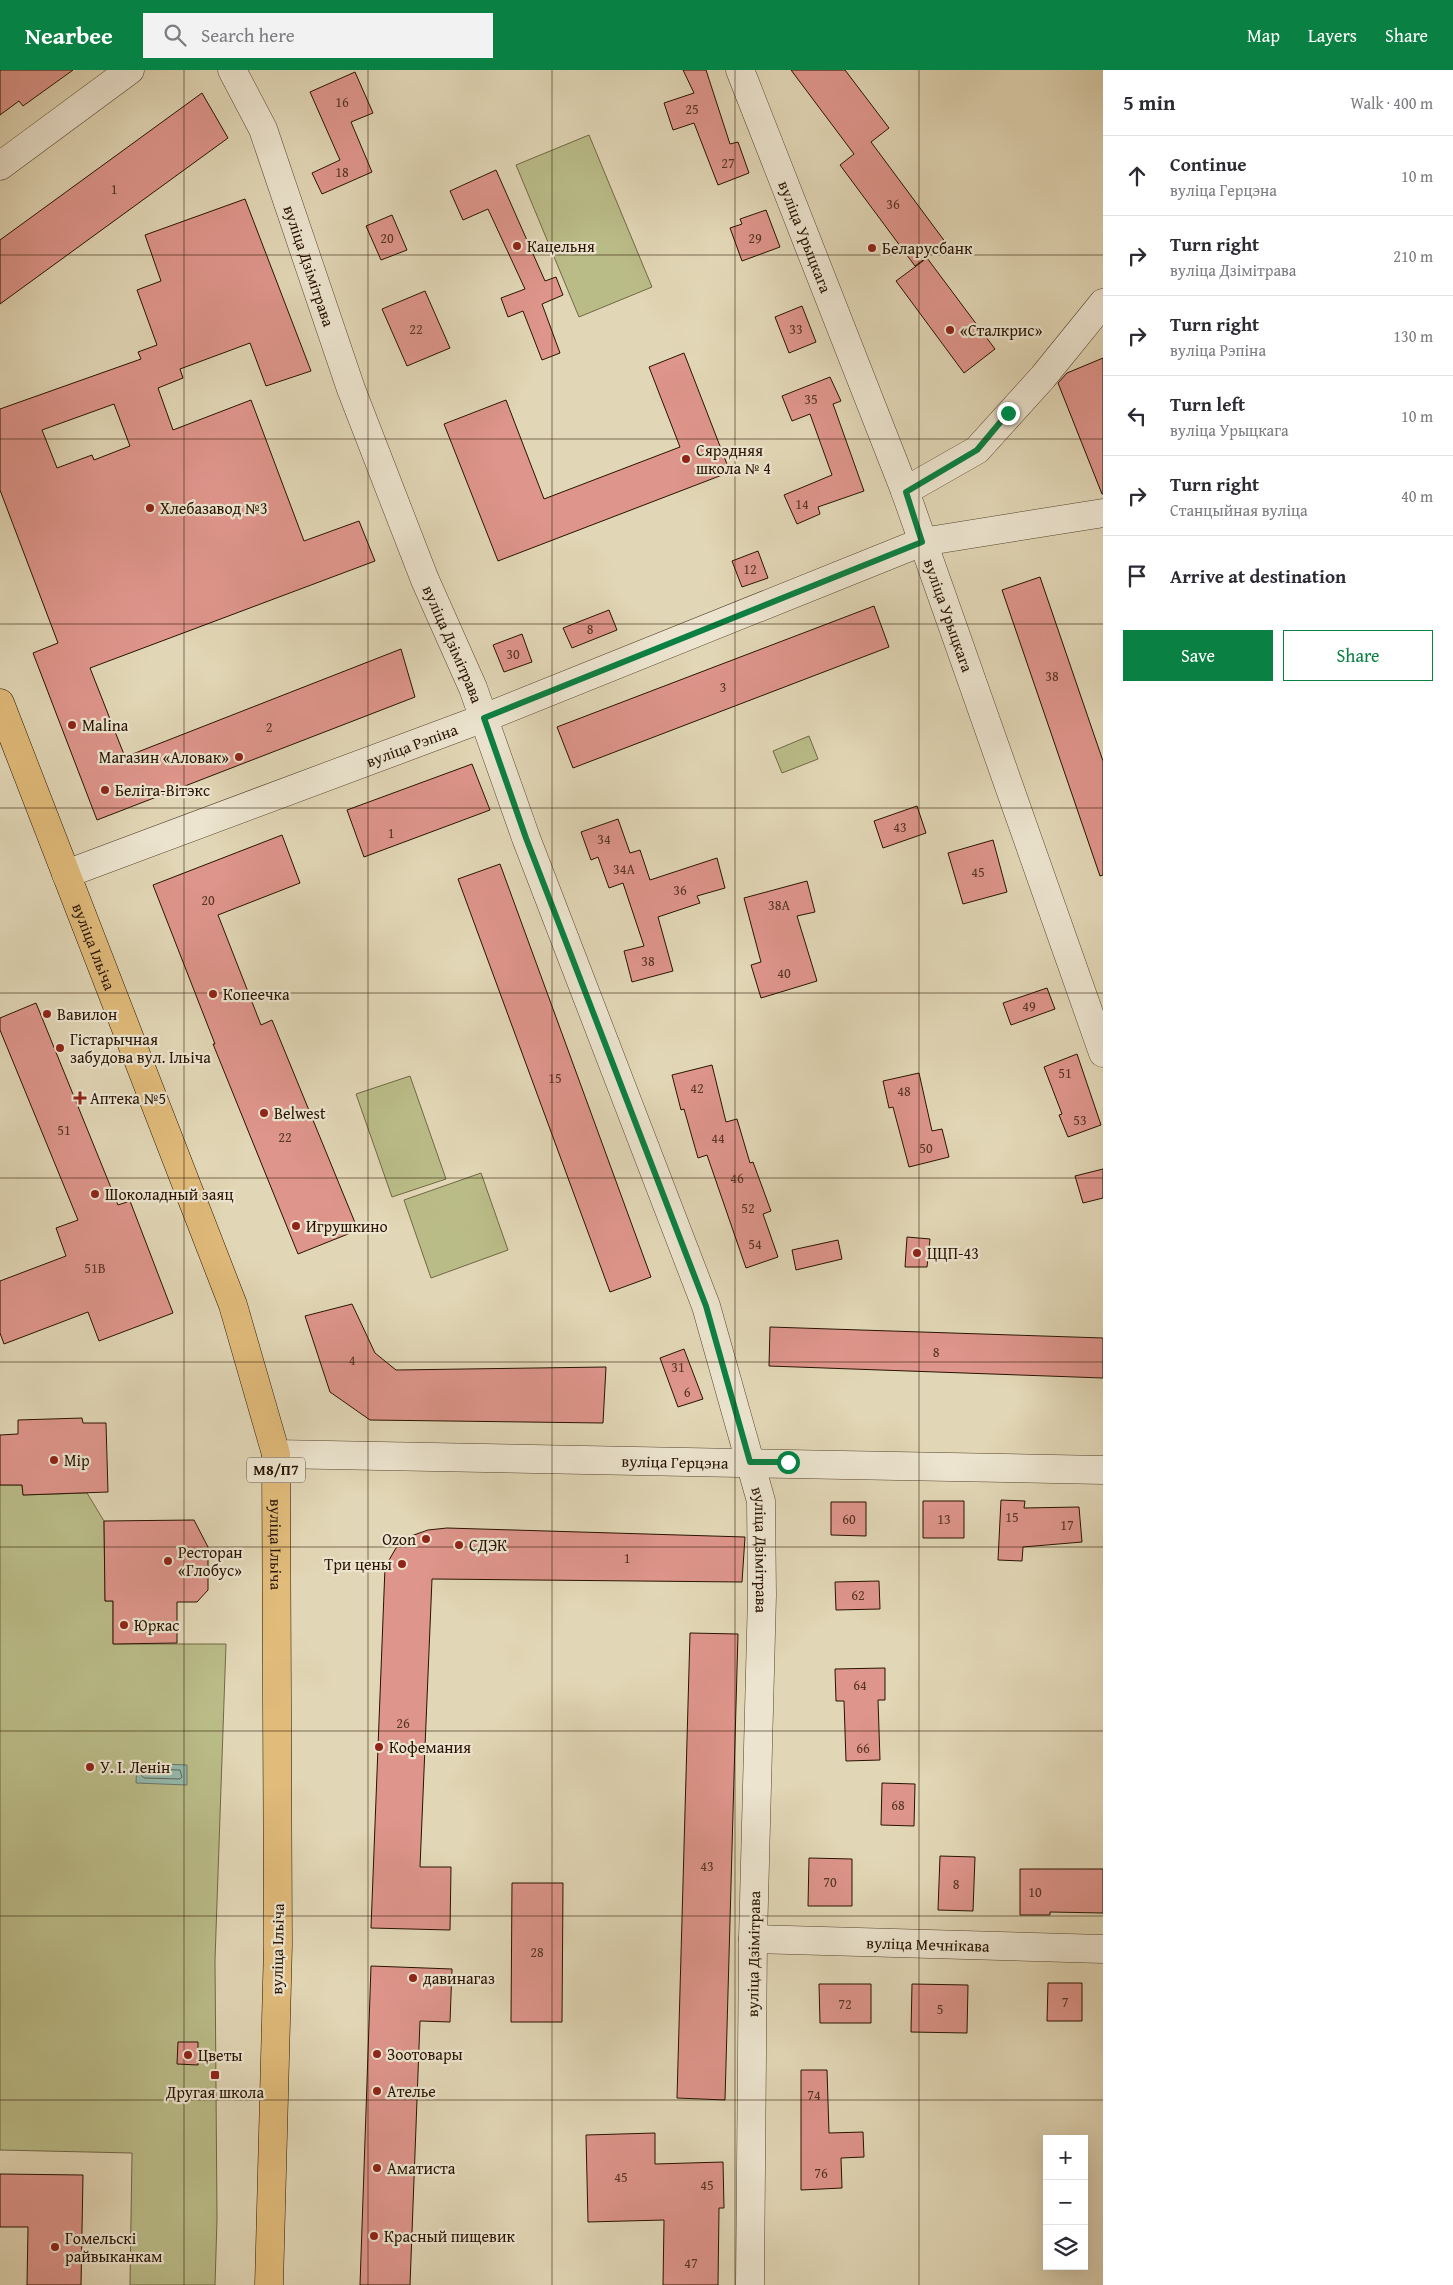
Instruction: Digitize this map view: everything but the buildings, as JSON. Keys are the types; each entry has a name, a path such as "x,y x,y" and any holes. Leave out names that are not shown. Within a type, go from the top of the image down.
{"main road":[{"name":"вуліца Ільіча","path":"0,704 233,1305 276,1454 278,1945 269,2285"}],"street":[{"path":"0,166 130,70"},
{"name":"вуліца Дзімітрава","path":"232,70 263,129 351,390 425,580 484,718 526,838 706,1306 761,1501 762,1595 753,1939 750,2285"},
{"name":"вуліца Урыцкага","path":"740,70 906,492 1103,1053"},
{"path":"906,492 977,450 1043,377 1103,303"},
{"name":"вуліца Рэпіна","path":"66,874 484,718 922,542 1103,513"},
{"name":"вуліца Герцэна","path":"276,1454 1103,1470"},
{"name":"вуліца Мечнікава","path":"753,1939 1103,1949"}],"green space":[{"path":"589,135 652,287 579,317 516,165"},
{"path":"809,736 818,759 782,773 773,751"},
{"path":"410,1076 446,1179 392,1197 356,1094"},
{"path":"481,1173 508,1250 431,1278 404,1200"},
{"path":"0,1485 22,1485 23,1495 87,1493 104,1521 105,1601 113,1601 113,1644 226,1644 215,1960 217,2219 215,2285 130,2285 132,2153 0,2150"}],"water":[{"path":"137,1763 187,1765 187,1785 136,1783"}],"place":[{"name":"Кацельня","path":"517,246"},
{"name":"Беларусбанк","path":"872,248"},
{"name":"«Сталкрис»","path":"950,330"},
{"name":"Сярэдняя школа № 4","path":"686,459"},
{"name":"Хлебазавод №3","path":"150,508"},
{"name":"Malina","path":"72,725"},
{"name":"Магазин «Аловак»","path":"239,757"},
{"name":"Беліта-Вітэкс","path":"105,790"},
{"name":"Копеечка","path":"213,994"},
{"name":"Вавилон","path":"47,1014"},
{"name":"Гістарычная забудова вул. Ільіча","path":"60,1048"},
{"name":"Аптека №5","path":"80,1098"},
{"name":"Belwest","path":"264,1113"},
{"name":"Шоколадный заяц","path":"95,1194"},
{"name":"Игрушкино","path":"296,1226"},
{"name":"ЦЦП-43","path":"917,1253"},
{"name":"Мір","path":"54,1460"},
{"name":"Ozon","path":"426,1539"},
{"name":"СДЭК","path":"459,1545"},
{"name":"Ресторан «Глобус»","path":"168,1561"},
{"name":"Три цены","path":"402,1564"},
{"name":"Юркас","path":"124,1625"},
{"name":"Кофемания","path":"379,1747"},
{"name":"У. І. Ленін","path":"90,1767"},
{"name":"давинагаз","path":"413,1978"},
{"name":"Зоотовары","path":"377,2054"},
{"name":"Цветы","path":"188,2055"},
{"name":"Другая школа","path":"215,2075"},
{"name":"Ателье","path":"377,2091"},
{"name":"Аматиста","path":"377,2168"},
{"name":"Красный пищевик","path":"374,2236"},
{"name":"Гомельскі райвыканкам","path":"55,2247"}],"route":[{"path":"788,1462 750,1462 706,1306 518,818 484,718 922,542 906,492 977,450 1008,413"}]}
